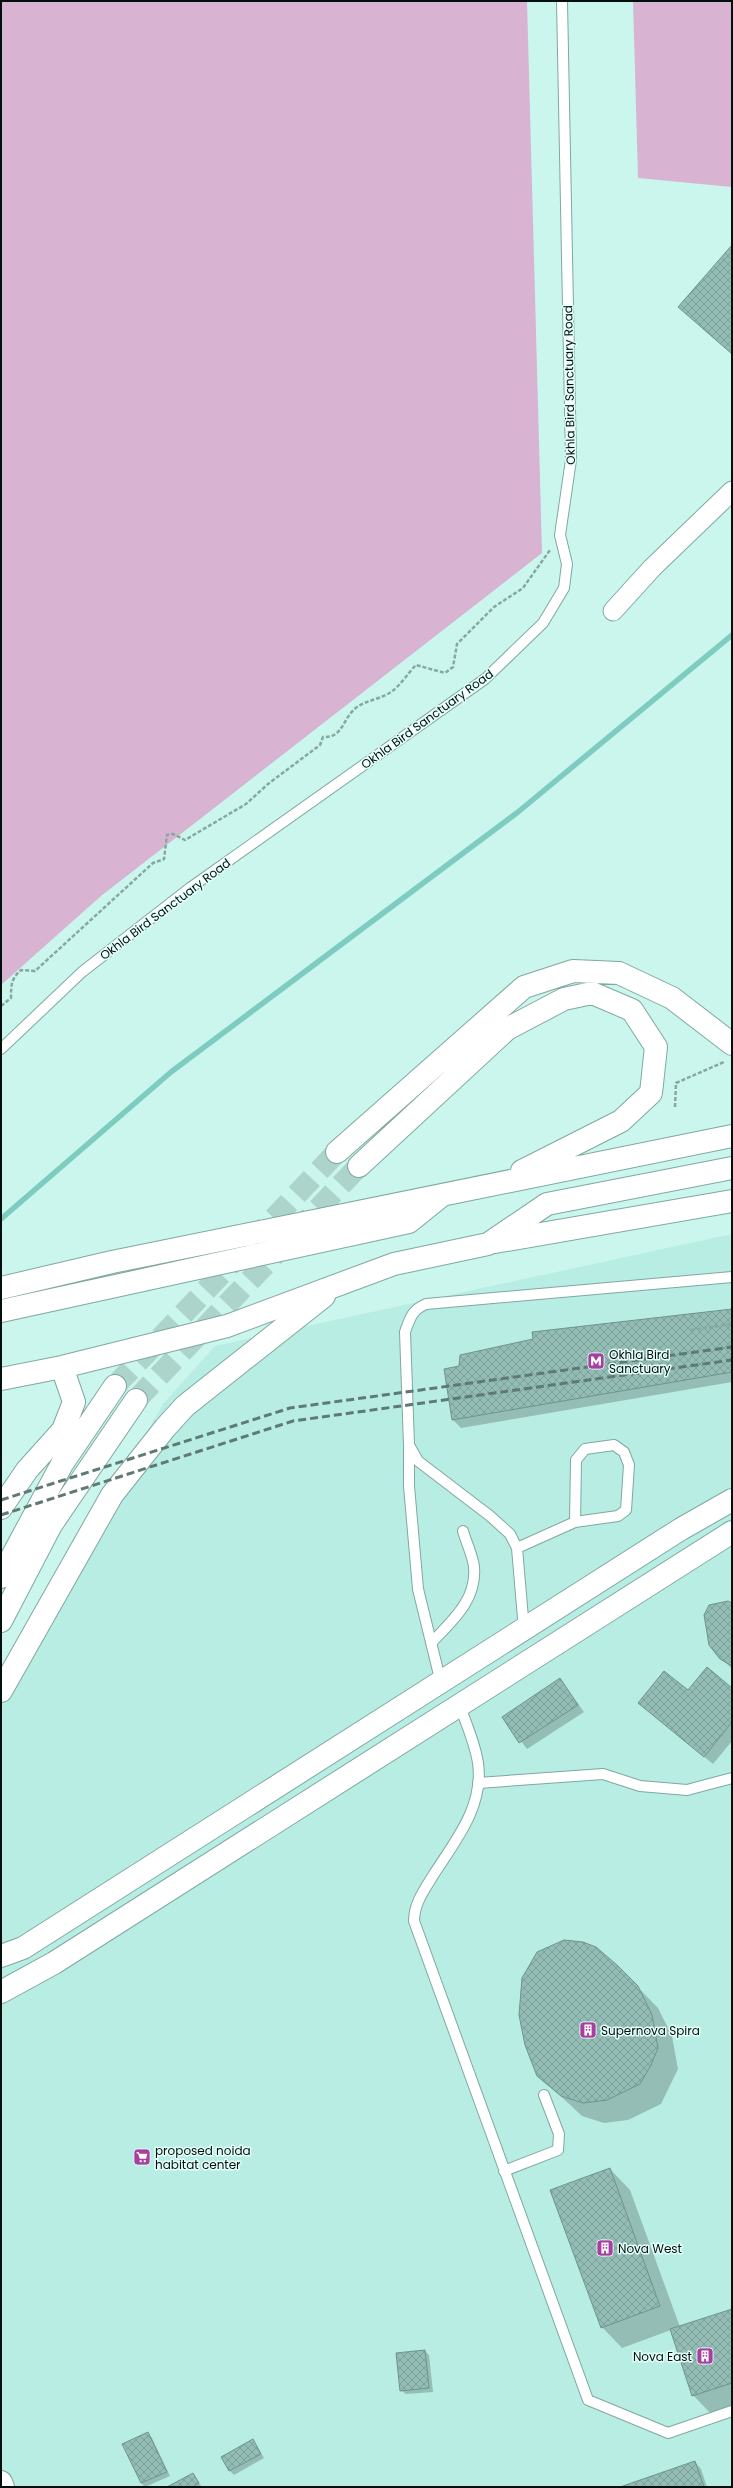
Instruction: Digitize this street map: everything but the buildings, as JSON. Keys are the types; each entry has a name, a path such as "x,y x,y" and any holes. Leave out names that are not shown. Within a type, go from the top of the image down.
{"main road":[{"path":"338,1152 524,987 574,971 619,972 672,998 728,1052"},
{"path":"359,1166 507,1029 564,999 592,993 632,1010 656,1047 651,1093 621,1121 496,1184"},
{"path":"1,1288 112,1262 732,1136"},
{"path":"488,1244 547,1204 732,1168"},
{"path":"1,1311 409,1222 442,1195"},
{"path":"1,1379 62,1367 227,1326 394,1264 488,1244 732,1201"},
{"path":"1,1691 112,1495 165,1428 185,1406 339,1284"},
{"path":"1,1508 22,1477 63,1430 74,1402 62,1367"},
{"path":"1,1577 62,1464 116,1386"},
{"path":"1,1621 51,1525 136,1400"},
{"path":"1,1956 23,1948 524,1631 682,1529 732,1500"},
{"path":"1,1992 54,1963 732,1532"},
{"path":"1,2482 3,2487"}],"street":[{"path":"613,611 652,568 732,491"},
{"path":"1,1490 22,1477"}],"lane":[{"name":"Okhla Bird Sanctuary Road","path":"1,1049 82,972 190,888 485,679 543,623 564,588 567,564 560,535 571,460 562,1"},
{"path":"441,1683 418,1589 409,1486 405,1332 415,1309 426,1304 732,1277"},
{"path":"409,1445 418,1461 501,1525 510,1534 517,1548 524,1631"},
{"path":"517,1548 575,1522 618,1516 626,1510 628,1465 624,1452 614,1445 585,1449 576,1460 575,1522"},
{"path":"431,1643 463,1610 471,1595 474,1567 463,1531"},
{"path":"460,1704 478,1761 478,1783 474,1807 466,1824 423,1891 414,1913 414,1921 588,2400 668,2433 732,2411"},
{"path":"478,1783 603,1774 640,1786 687,1790 732,1778"},
{"path":"504,2171 558,2150 560,2144 559,2134 544,2095"}],"path":[{"path":"1,1006 11,998 11,981 15,975 21,970 35,971 153,863 164,859 166,835 173,834 185,840 246,804 268,784 320,745 323,737 331,737 340,732 346,719 357,707 391,692 416,665 445,673 453,667 457,644 494,607 522,588 560,535"},
{"path":"675,1107 676,1083 728,1052"},
{"path":"691,1330 732,1324"}],"shaded area":[{"path":"1,1 527,1 542,553 101,896 1,985"},
{"path":"633,1 732,1 732,187 638,178"},
{"path":"732,1234 732,2487 1,2487 1,1689 163,1404 215,1346"}],"waterway":[{"path":"1,1219 171,1072 518,812 732,635"}],"tunnel":[{"path":"115,1386 337,1152"},
{"path":"136,1400 359,1166"}],"railway":[{"path":"1,1500 290,1408 732,1347"},
{"path":"1,1515 293,1421 732,1360"}],"place":[{"name":"Okhla Bird Sanctuary","path":"596,1361"},
{"name":"Supernova Spira","path":"588,2030"},
{"name":"proposed noida habitat center","path":"142,2157"},
{"name":"Nova West","path":"605,2248"},
{"name":"Nova East","path":"705,2356"}]}
